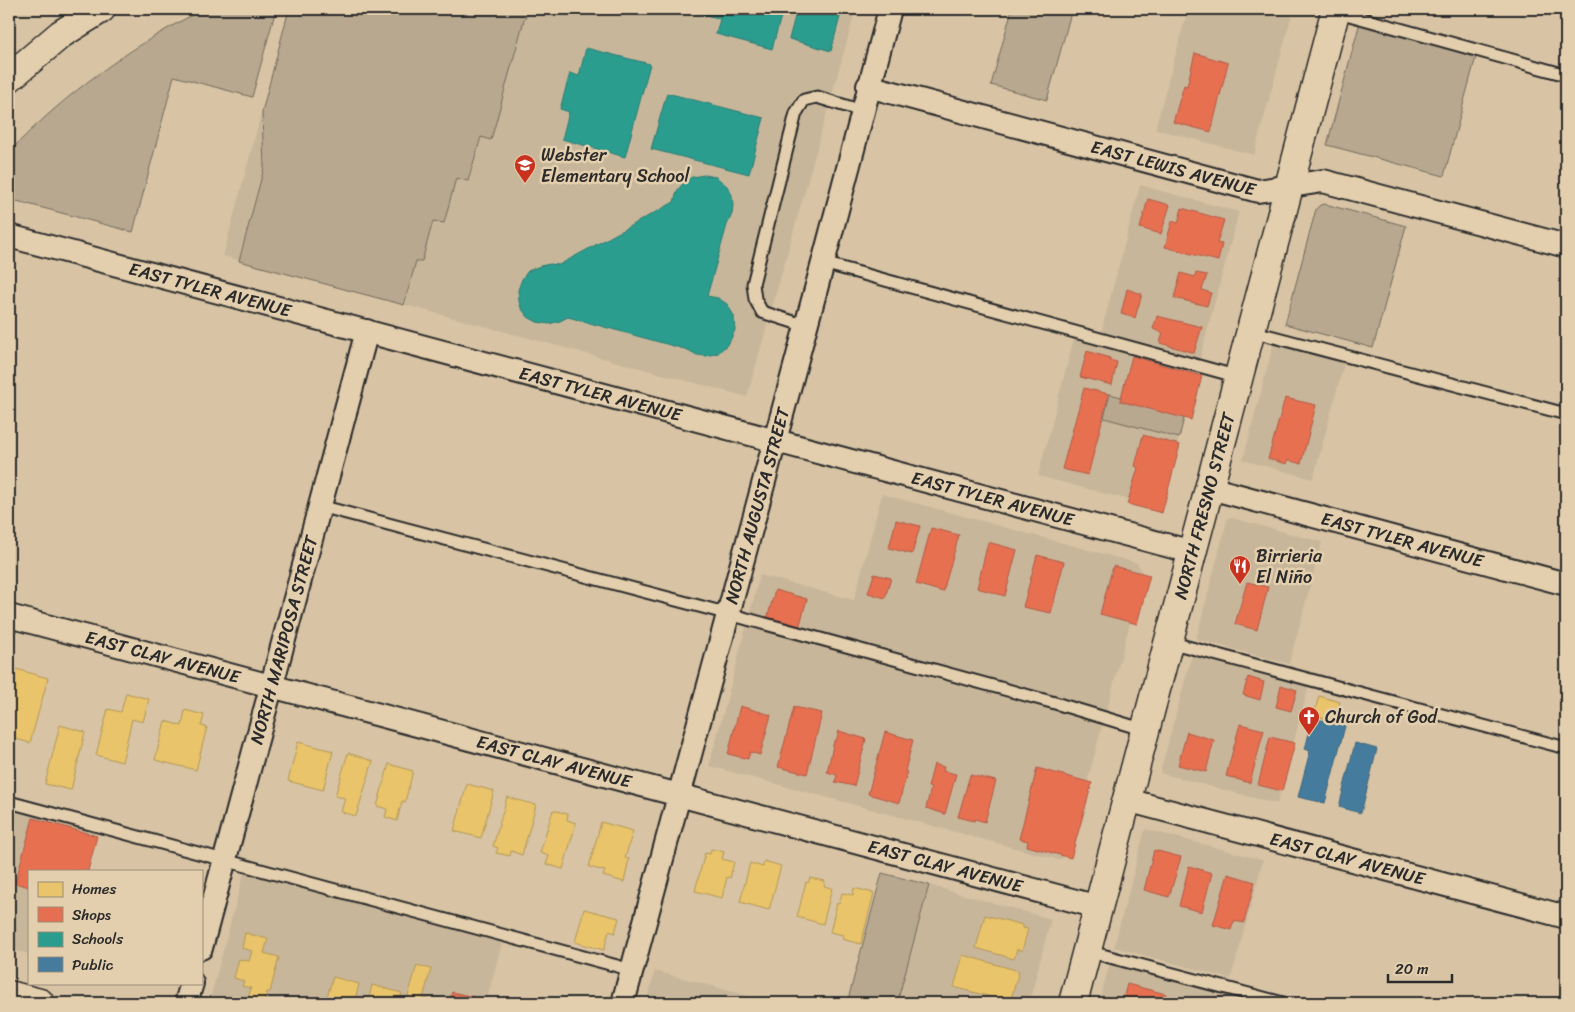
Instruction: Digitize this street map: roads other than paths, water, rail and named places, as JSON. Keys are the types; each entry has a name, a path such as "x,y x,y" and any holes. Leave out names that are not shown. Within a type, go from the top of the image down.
{"main road":[{"path":"9,78 61,34 102,9"},
{"name":"NORTH FRESNO STREET","path":"1073,1003 1336,10"},
{"path":"9,995 40,1003"}],"street":[{"name":"NORTH AUGUSTA STREET","path":"623,1003 890,9"},
{"name":"EAST LEWIS AVENUE","path":"868,86 1258,191 1323,181 1566,246"},
{"name":"EAST TYLER AVENUE","path":"9,236 1192,552"},
{"name":"NORTH MARIPOSA STREET","path":"202,944 367,331"},
{"name":"EAST TYLER AVENUE","path":"1210,488 1566,584"},
{"name":"EAST CLAY AVENUE","path":"9,616 1098,907"},
{"name":"EAST CLAY AVENUE","path":"1127,800 1566,917"},
{"path":"186,1003 192,984"}],"lane":[{"path":"1336,10 1566,75"},
{"path":"806,326 762,312 755,299 753,284 796,113 804,100 817,97 862,111"},
{"path":"823,263 1239,377"},
{"path":"1251,330 1566,414"},
{"path":"320,506 729,614 1055,703 1145,730"},
{"path":"1168,642 1566,748"},
{"path":"9,802 632,970"},
{"path":"1087,951 1283,1003"}],"place":[{"name":"Webster Elementary School","path":"525,184"},
{"name":"Birrieria El Niño","path":"1240,585"},
{"name":"Church of God","path":"1309,736"}]}
